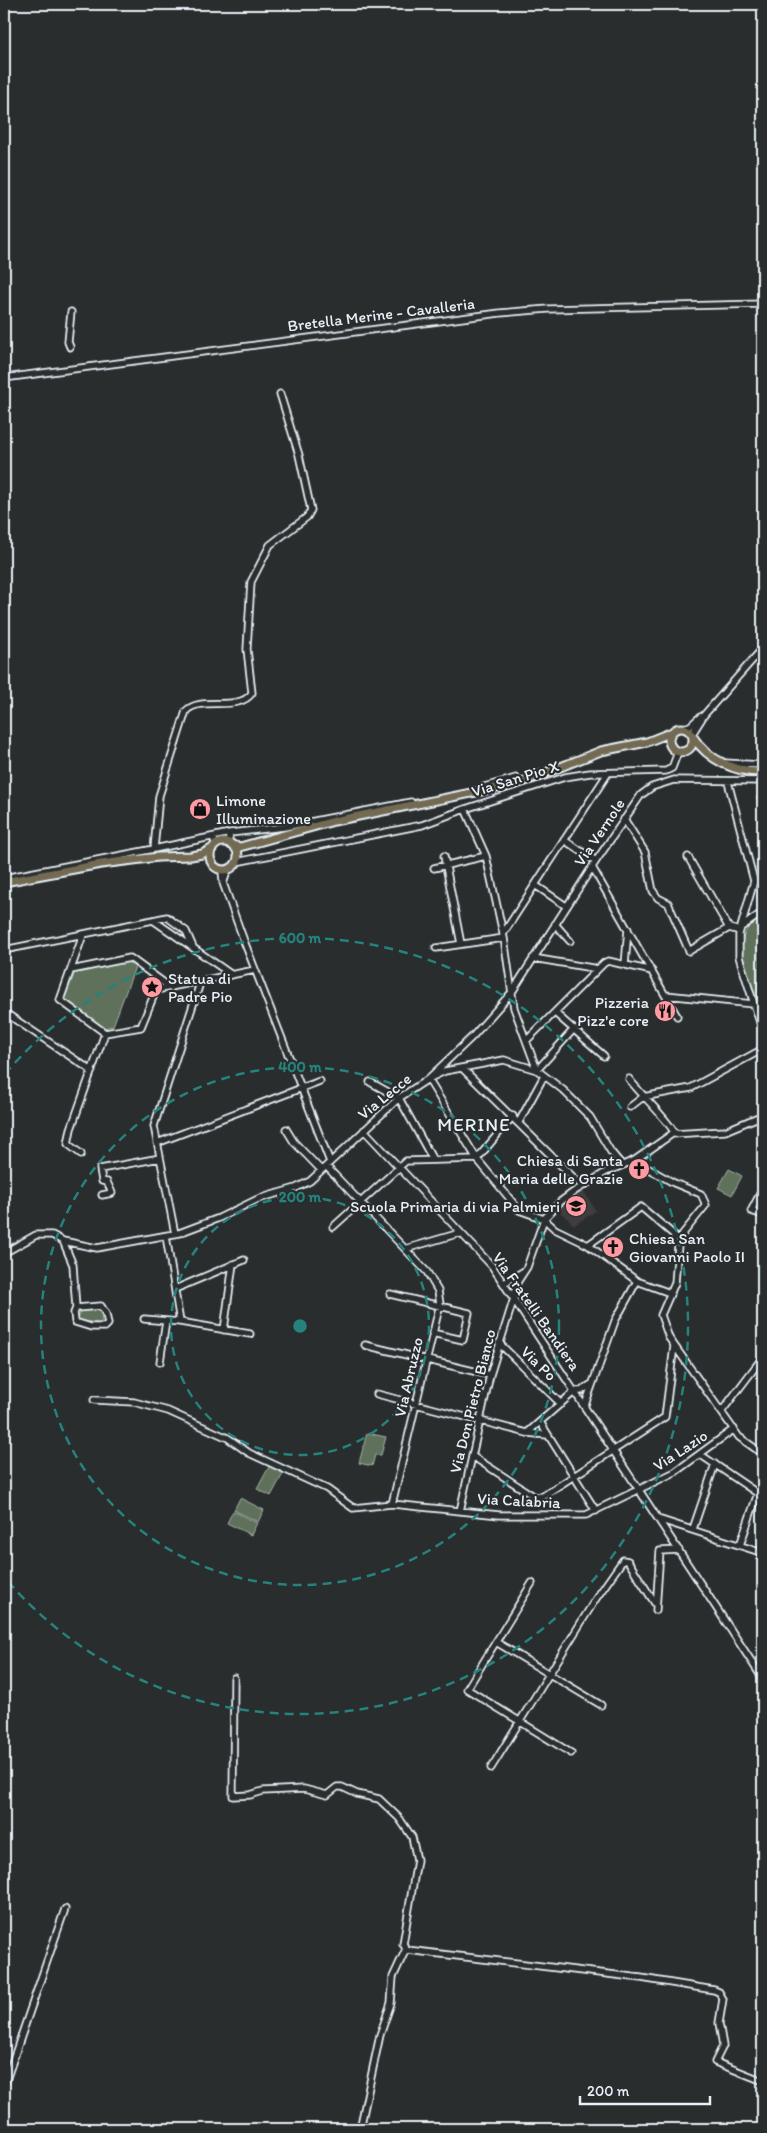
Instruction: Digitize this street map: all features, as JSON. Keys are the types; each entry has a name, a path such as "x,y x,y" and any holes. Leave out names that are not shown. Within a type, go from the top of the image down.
{"main road":[{"path":"4,882 101,864 202,854 215,847 255,843 334,821 520,783 601,751 647,742 682,728 693,735 699,745 710,755 731,767 763,772"},
{"path":"670,746 669,739 672,732"},
{"path":"688,751 693,745 693,735"},
{"path":"647,742 663,742 678,752 688,751 710,755"},
{"path":"191,856 211,862 225,869 255,843"},
{"path":"230,844 237,859"},
{"path":"211,862 210,855 215,847"}],"street":[{"name":"Bretella Merine - Cavalleria","path":"4,378 500,313 548,309 763,304"},
{"path":"70,348 68,342 71,312"},
{"path":"154,849 159,796 185,713 192,706 245,699 252,693 247,657 251,582 270,545 307,517 311,510 299,455 280,394"},
{"path":"682,728 690,726 704,715 763,648"},
{"path":"693,735 704,715"},
{"name":"Via San Pio X","path":"511,993 503,936 486,856 465,808 565,777 666,771 672,768 678,752"},
{"path":"724,763 763,766"},
{"path":"436,948 503,936 608,773"},
{"path":"4,878 213,837 284,827 455,794 516,778"},
{"name":"Via Vernole","path":"428,1079 474,1036 511,993 566,906 641,795 660,783 682,779 728,782 763,781"},
{"path":"728,782 754,881 741,929 738,957 763,1032"},
{"path":"237,859 422,825 465,808"},
{"path":"624,819 647,857 653,891 658,898 668,903 689,951 729,928 741,929 763,912"},
{"path":"230,834 230,844"},
{"path":"213,837 215,847"},
{"path":"564,840 596,861"},
{"path":"444,856 462,944"},
{"path":"434,868 486,856"},
{"path":"688,857 729,928"},
{"path":"592,867 677,1016"},
{"path":"225,869 224,883 300,1088 326,1166"},
{"path":"535,885 566,906"},
{"path":"4,950 167,917 186,931 194,948"},
{"path":"153,920 232,975"},
{"path":"555,924 570,941"},
{"path":"626,965 628,928"},
{"path":"82,935 60,1000 105,1033 141,1027 156,990 200,983 255,970"},
{"path":"71,970 130,958 171,988"},
{"path":"533,958 598,969"},
{"path":"527,1040 608,961 652,971"},
{"path":"175,1234 154,1121 200,983"},
{"path":"511,993 514,1008 537,1070 574,1029"},
{"path":"666,995 753,1004"},
{"path":"4,1012 92,1072"},
{"path":"555,1013 604,1056"},
{"path":"81,1154 68,1144 71,1129 105,1033"},
{"path":"630,1107 643,1097 691,1088 763,1049"},
{"name":"Via Lecce","path":"4,1253 36,1235 52,1235 63,1240 97,1248 175,1234 219,1218 258,1199 296,1188 310,1181 399,1098 428,1079 445,1072 504,1060 537,1070 544,1076 590,1117 611,1152 621,1164"},
{"path":"462,1068 513,1116 582,1186"},
{"path":"519,1122 544,1076"},
{"path":"428,1079 477,1158 519,1210 544,1218 555,1229 588,1245 637,1281 670,1293"},
{"path":"629,1079 643,1097 666,1118 675,1133"},
{"path":"157,1143 320,1081"},
{"path":"370,1082 399,1098 433,1160"},
{"path":"544,1218 560,1202 582,1186 621,1164 635,1160 675,1133 724,1131 763,1115"},
{"path":"333,1227 406,1161 477,1158 513,1116"},
{"path":"286,1129 294,1142 326,1166 432,1278 438,1291 439,1305"},
{"name":"Via Fratelli Bandiera","path":"364,1130 492,1266 615,1450 763,1678"},
{"path":"102,1195 112,1192 107,1182 102,1180 100,1169 160,1158"},
{"path":"649,1169 674,1183 701,1194 706,1205 677,1241"},
{"path":"763,1188 751,1211 763,1215"},
{"path":"588,1245 642,1207 667,1228 677,1241 678,1272 661,1315 663,1325 674,1346 722,1410 739,1437 763,1454"},
{"name":"Via Don Pietro Bianco","path":"460,1511 490,1375 499,1343 514,1298 516,1284 524,1271 544,1218"},
{"path":"405,1249 460,1233"},
{"path":"166,1236 180,1322"},
{"path":"63,1240 73,1266 75,1322 81,1325 105,1327 108,1324 106,1314 101,1306 76,1308"},
{"path":"175,1289 244,1260"},
{"path":"224,1330 233,1264"},
{"path":"504,1284 524,1271"},
{"path":"585,1405 616,1321 637,1281"},
{"path":"390,1294 469,1313 462,1340 432,1332"},
{"name":"Via Abruzzo","path":"392,1504 439,1305"},
{"path":"144,1319 180,1322 250,1334"},
{"path":"160,1362 166,1321"},
{"name":"Via Po","path":"499,1343 561,1404"},
{"path":"365,1345 490,1375"},
{"path":"472,1456 538,1498 665,1417 674,1346"},
{"path":"722,1410 763,1357"},
{"path":"528,1432 575,1391 581,1391 592,1383"},
{"path":"377,1394 480,1421 547,1435"},
{"name":"Via Calabria","path":"94,1400 134,1402 168,1411 228,1438 249,1453 327,1489 353,1508 392,1504 498,1515 580,1516 596,1511 640,1490"},
{"path":"540,1422 596,1511"},
{"name":"Via Lazio","path":"640,1490 675,1472 701,1455 734,1429"},
{"path":"701,1455 761,1495 740,1545"},
{"path":"693,1529 715,1464"},
{"path":"658,1518 763,1553"},
{"path":"491,1768 595,1600 623,1560 628,1561 656,1608 660,1551 679,1550"},
{"path":"532,1584 467,1689 571,1753"},
{"path":"496,1642 601,1706"},
{"path":"234,1678 233,1796 250,1795 264,1791 304,1789 327,1795 342,1787 357,1794 379,1798 403,1822 415,1845 417,1860 403,1944 406,1949"},
{"path":"4,2086 65,1909"},
{"path":"406,1949 641,1978 714,1990 722,1995 723,1999 719,2024 723,2046 715,2062 763,2081"},
{"path":"360,2129 380,2035 391,2003 393,1977 406,1949"}],"shaded area":[{"name":"Scuola Primaria di via Palmieri","path":"583,1190 596,1211 574,1225 556,1208"}],"green space":[{"path":"763,916 763,1020 747,978 743,964 742,949 744,936 750,925"},
{"path":"128,962 135,967 113,1026 104,1028 64,1000 75,972"},
{"path":"729,1169 742,1176 732,1195 718,1188"},
{"path":"98,1309 101,1311 102,1324 78,1320 80,1311"},
{"path":"367,1433 386,1437 381,1455 375,1455 372,1466 359,1463"},
{"path":"270,1465 284,1472 271,1496 257,1489"},
{"path":"240,1498 264,1510 258,1522 234,1510"},
{"path":"233,1511 257,1523 251,1535 227,1523"}],"place":[{"name":"Limone Illuminazione","path":"200,809"},
{"name":"Statua di Padre Pio","path":"152,987"},
{"name":"Pizzeria Pizz'e core","path":"665,1011"},
{"name":"Chiesa di Santa Maria delle Grazie","path":"639,1169"},
{"name":"Scuola Primaria di via Palmieri","path":"576,1206"},
{"name":"Chiesa San Giovanni Paolo II","path":"613,1247"}],"district":[{"name":"MERINE","path":"474,1124"}]}
